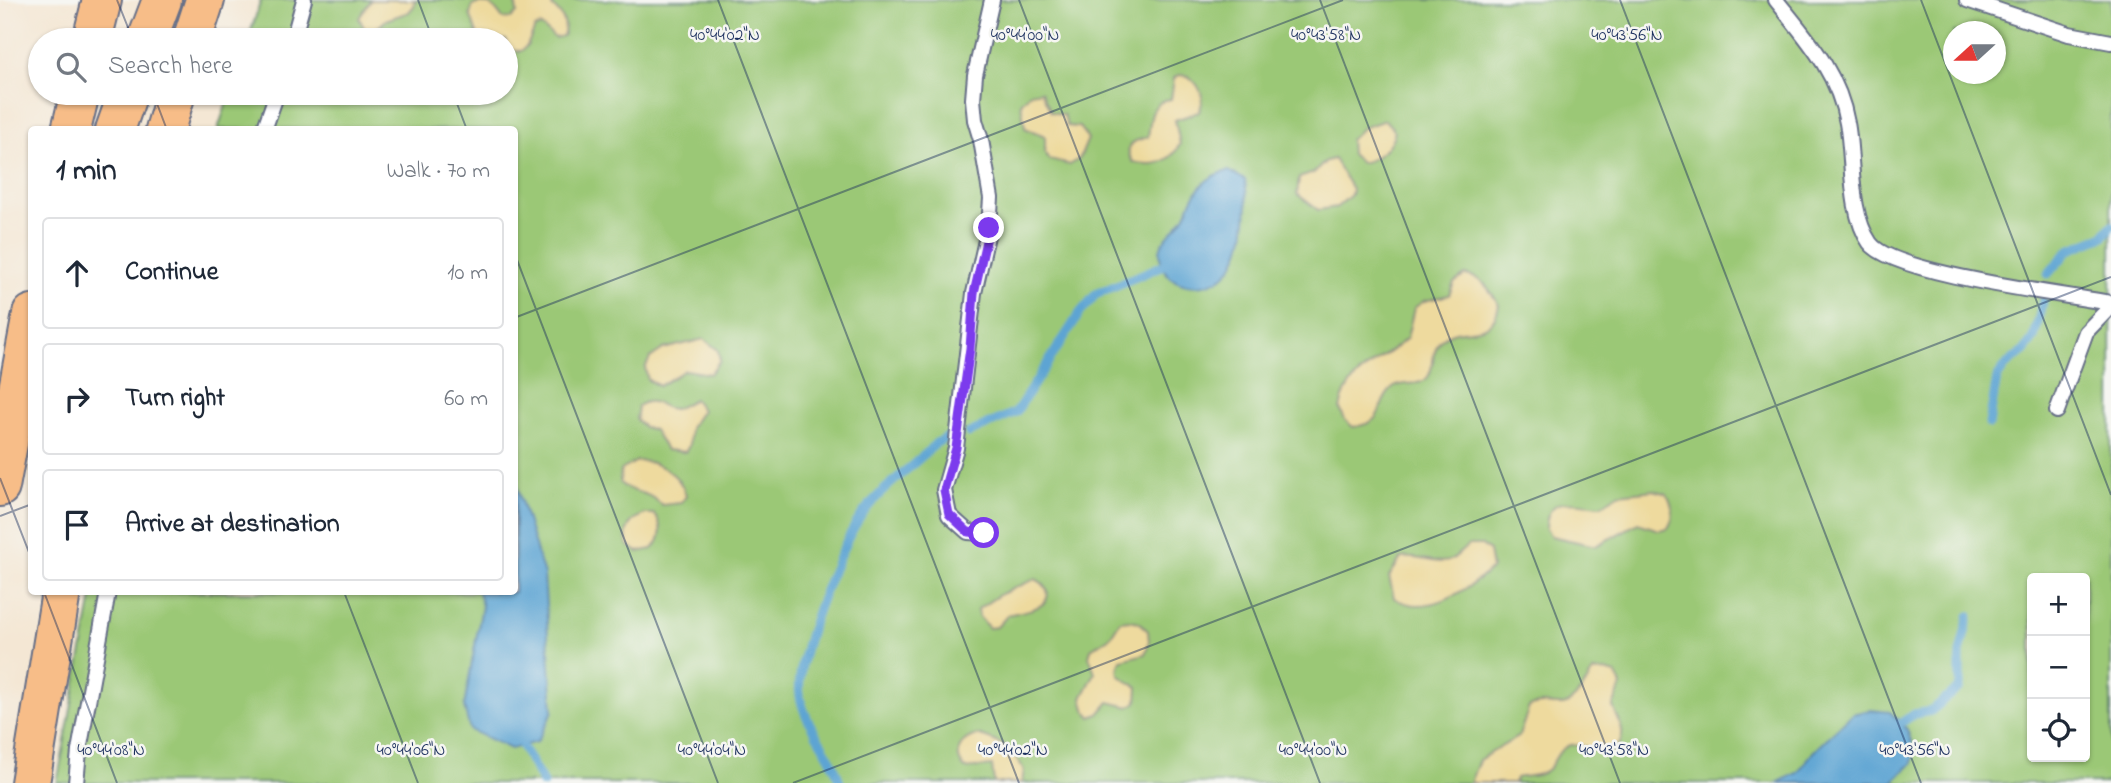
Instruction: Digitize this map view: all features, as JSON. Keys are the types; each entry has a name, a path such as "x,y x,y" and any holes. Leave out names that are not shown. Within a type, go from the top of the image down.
{"main road":[{"path":"95,28 102,0"},
{"path":"152,28 162,0"},
{"path":"196,28 205,0"},
{"path":"72,126 77,105"},
{"path":"116,126 124,105"},
{"path":"165,126 172,105"},
{"path":"0,487 28,336"},
{"path":"30,783 61,595"}],"lane":[{"path":"296,28 304,0"},
{"path":"984,533 968,532 949,514 944,490 956,448 970,348 974,293 989,228 991,198 975,120 974,99 977,65 992,0"},
{"path":"1776,0 1827,64 1847,121 1859,214 1871,244 1894,258 1948,275 2111,304"},
{"path":"1967,0 2069,34 2111,42"},
{"path":"265,126 273,105"},
{"path":"2057,411 2086,332 2111,304"},
{"path":"76,783 79,751 107,595"}],"green space":[{"path":"261,0 2111,0 2111,783 57,783 92,595 518,595 518,126 219,126 226,105 518,105 518,28 252,28"}],"sand":[{"path":"371,0 415,0 409,12 386,20 377,28 364,28 359,18"},
{"path":"515,0 557,0 552,6 563,20 563,36 555,38 541,26 535,28 527,46 518,51 518,28 475,28 470,14 473,5 479,4 488,4 503,19 512,18 517,13"},
{"path":"1179,75 1188,76 1199,88 1202,101 1199,112 1175,120 1180,144 1166,160 1154,164 1133,162 1128,151 1130,145 1148,137 1152,112 1159,103 1171,99 1174,78"},
{"path":"1041,91 1051,112 1064,115 1067,126 1079,127 1088,139 1080,158 1070,165 1049,160 1045,153 1045,136 1025,128 1021,103 1030,93"},
{"path":"1385,120 1395,131 1391,142 1378,156 1361,163 1351,154 1350,140 1362,128"},
{"path":"1334,159 1352,189 1351,195 1337,207 1318,210 1297,194 1299,178 1314,173 1326,161"},
{"path":"1465,275 1477,278 1489,289 1499,305 1495,317 1482,328 1457,332 1440,341 1435,350 1432,368 1425,380 1393,388 1387,394 1376,417 1364,425 1353,427 1345,420 1340,409 1349,386 1366,368 1407,338 1414,308 1424,301 1449,295 1454,283"},
{"path":"704,339 718,350 720,360 710,374 685,370 659,386 648,380 645,368 650,358 663,349"},
{"path":"694,399 702,410 690,428 689,446 685,452 666,450 654,430 644,427 636,420 638,406 643,403 652,402 675,409"},
{"path":"637,461 653,463 674,475 686,496 681,503 662,505 650,496 620,483 621,470"},
{"path":"1654,490 1667,494 1671,503 1673,515 1668,528 1659,530 1638,523 1596,546 1551,536 1546,529 1548,517 1558,504 1575,502 1602,505 1618,494"},
{"path":"646,514 654,514 657,518 660,536 653,549 637,552 627,544 626,533 632,521"},
{"path":"1469,545 1482,545 1489,551 1492,568 1471,585 1446,599 1432,603 1419,605 1394,598 1389,577 1401,558 1447,562"},
{"path":"1035,579 1047,590 1045,602 1040,606 1008,615 997,627 989,628 979,617 978,609 999,595"},
{"path":"1120,621 1139,622 1148,631 1149,642 1145,654 1121,660 1118,671 1122,677 1138,687 1137,702 1129,707 1109,702 1099,714 1091,717 1082,698 1095,673 1089,656 1091,649 1110,637"},
{"path":"1593,672 1616,674 1621,686 1613,707 1621,725 1622,735 1613,752 1570,745 1559,752 1548,769 1541,774 1516,778 1514,783 1470,783 1479,760 1519,736 1529,707 1538,704 1567,704 1580,692"},
{"path":"977,735 999,743 1010,751 1024,770 1022,783 994,783 992,766 965,769 959,758 960,748 966,740"}],"water":[{"path":"1229,171 1245,180 1246,192 1244,234 1236,260 1229,271 1210,283 1200,286 1180,283 1165,272 1161,263 1161,247 1183,218 1202,185 1213,176"},
{"path":"518,491 544,575 553,711 537,742 511,749 470,730 464,707 482,606 479,595 518,595"},
{"path":"1870,710 1890,712 1907,729 1914,750 1912,763 1893,782 1777,783 1797,773 1814,751 1852,714"}],"waterway":[{"path":"2048,274 2069,250 2104,236 2111,226"},
{"path":"969,433 1016,412 1080,313 1096,294 1173,261"},
{"path":"1989,424 1997,378 2007,364 2024,351 2034,338 2043,301"},
{"path":"840,783 808,719 800,696 800,679 810,632 840,555 859,519 885,489 936,443 952,435"},
{"path":"1891,730 1914,714 1931,711 1960,687 1960,653 1969,616"},
{"path":"522,746 543,783"}],"route":[{"path":"984,533 968,532 949,514 944,490 956,448 970,348 974,293 989,228"}]}
